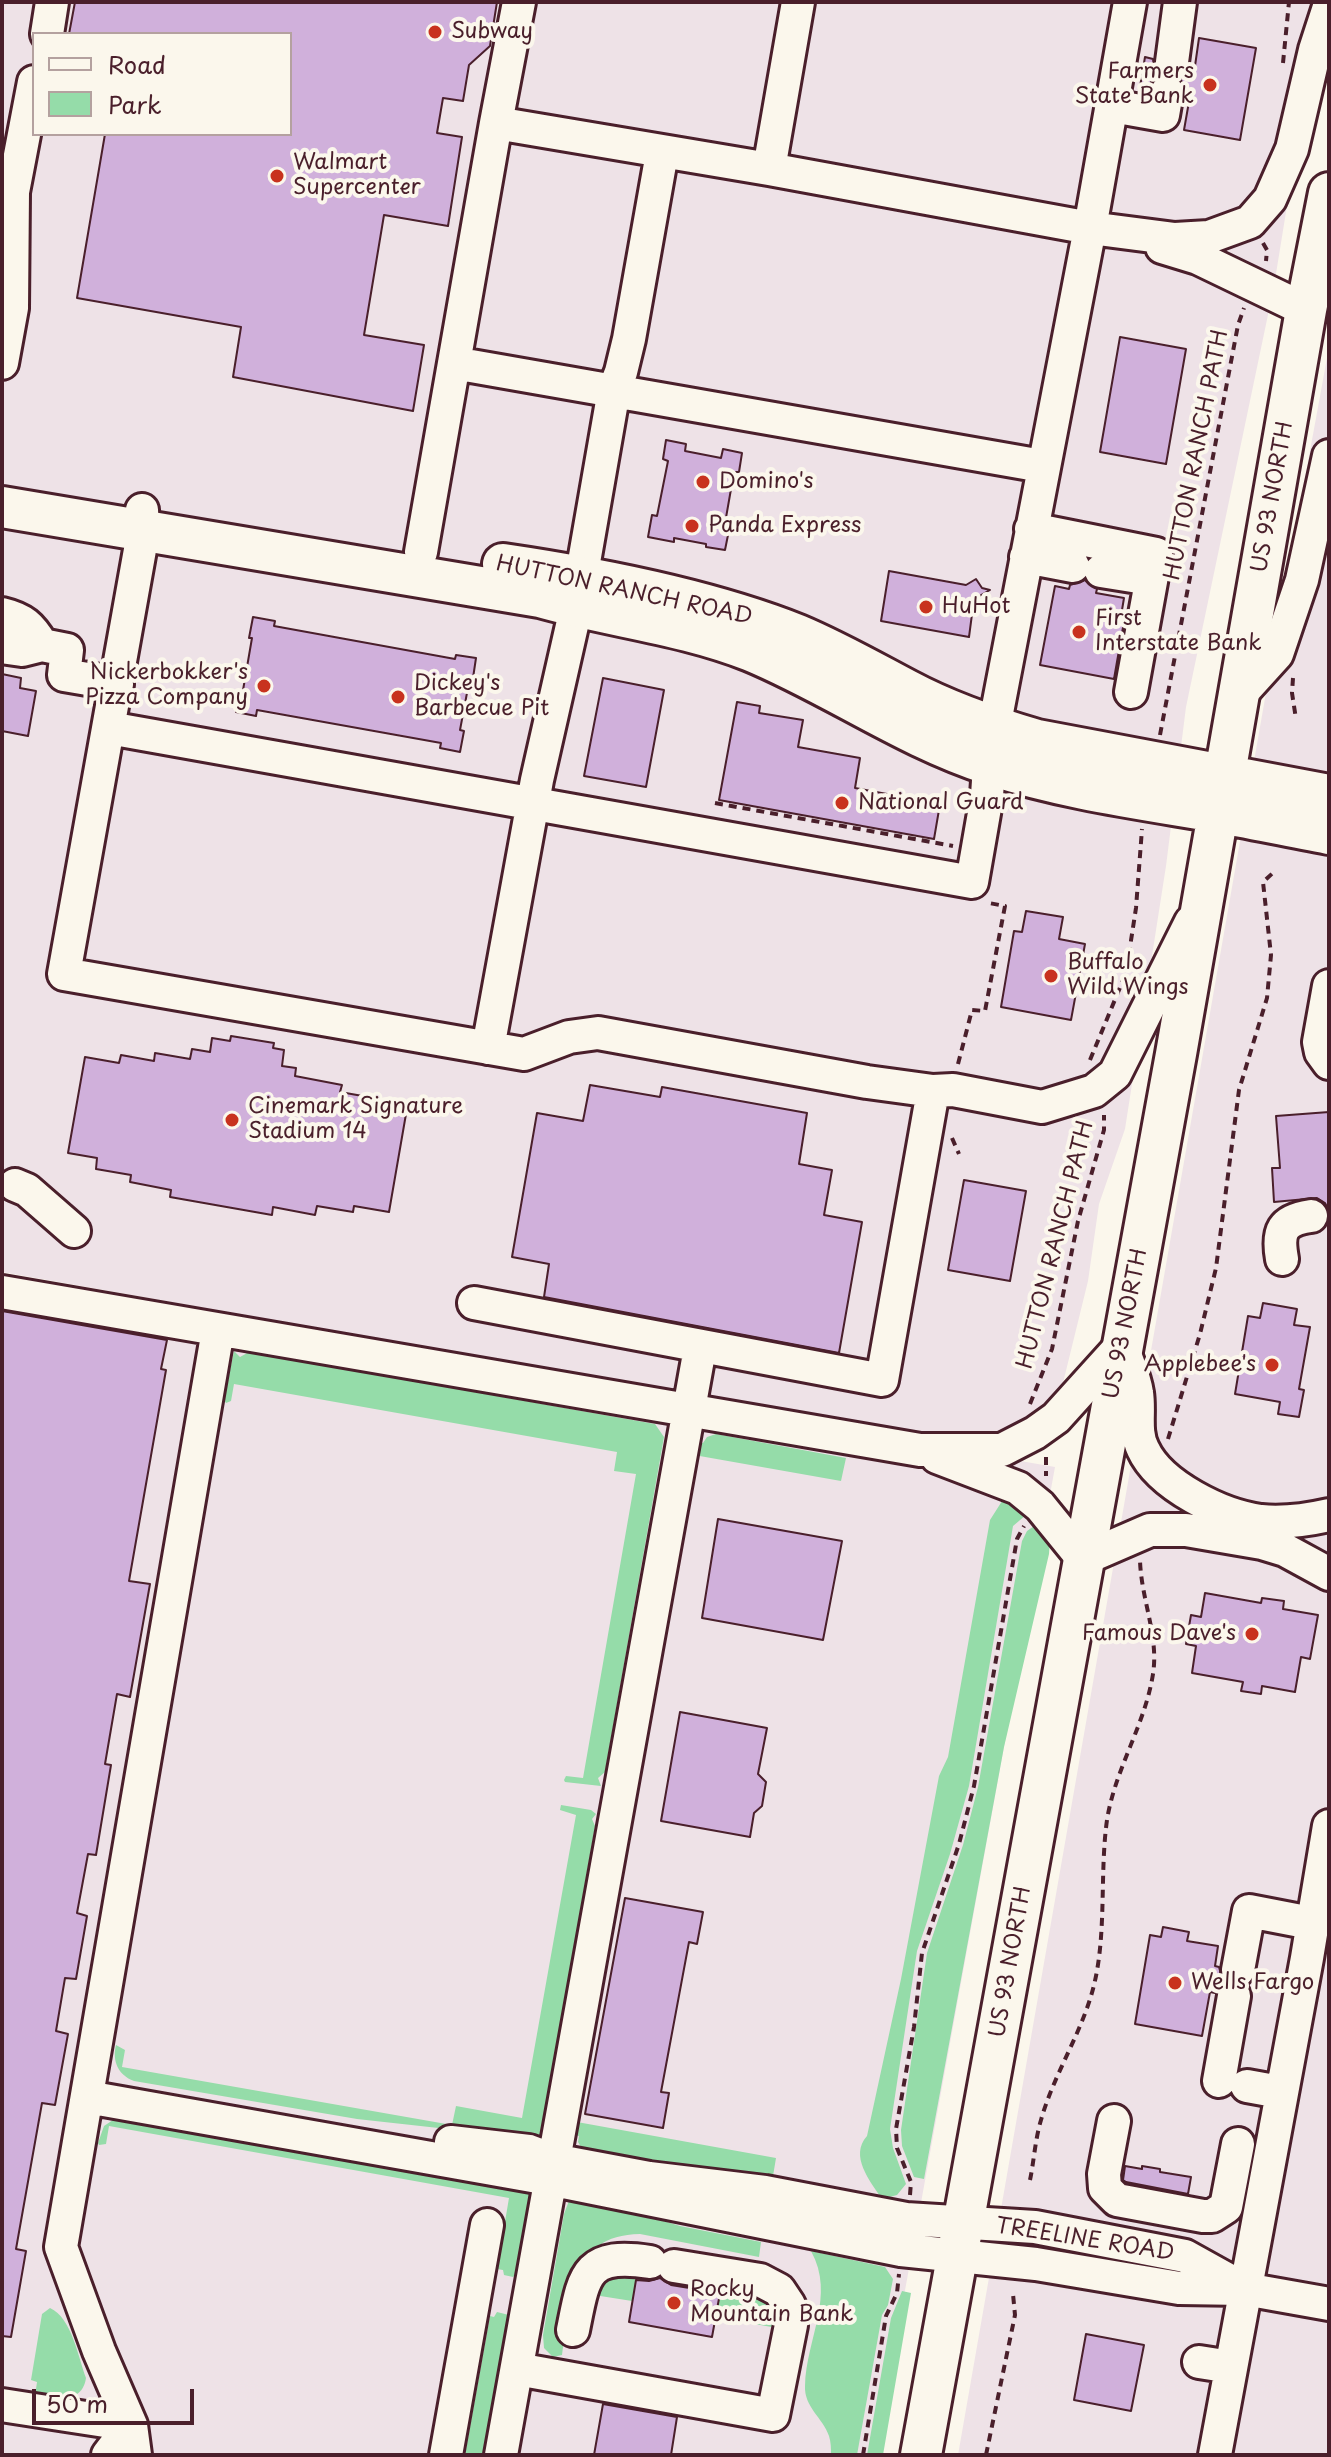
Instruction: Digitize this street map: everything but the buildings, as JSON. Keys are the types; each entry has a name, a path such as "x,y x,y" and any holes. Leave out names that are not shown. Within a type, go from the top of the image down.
{"main road":[{"name":"US 93 NORTH","path":"921,2455 1205,894 1238,697 1312,317 1329,193"},
{"name":"HUTTON RANCH ROAD","path":"2,480 143,521 540,597 578,592"},
{"name":"HUTTON RANCH ROAD","path":"2,507 421,552 578,592 746,650 831,688 935,744 992,746 1037,740 1148,782 1221,794"},
{"path":"1221,794 1329,795"},
{"path":"1221,794 1329,834"}],"street":[{"path":"47,32 52,2"},
{"path":"421,552 519,2"},
{"path":"769,169 798,2"},
{"path":"109,728 972,882 992,746 1028,543 1090,228 1130,2"},
{"path":"1112,106 1163,115 1180,2"},
{"path":"496,123 1090,228 1175,239 1209,237 1250,222 1270,199 1292,149 1315,50 1329,7"},
{"path":"2,363 12,308 13,192 32,92"},
{"path":"488,1048 533,804 578,592 614,390 629,339 662,153"},
{"path":"1090,228 1198,258 1257,285 1312,317"},
{"path":"454,363 1042,466"},
{"path":"1238,697 1277,654 1302,580 1329,456"},
{"path":"143,521 64,974 524,1054 569,1037 598,1033 1042,1107 1094,1091 1115,1074 1205,894"},
{"path":"1028,543 1087,568 1151,579"},
{"path":"1028,543 1156,554 1131,692"},
{"path":"2,614 22,619 42,645"},
{"path":"2,647 22,650 42,645 67,650 64,675 117,684"},
{"path":"1329,986 1319,1042 1321,1052 1329,1063"},
{"path":"474,1303 882,1380 943,1091"},
{"path":"15,1185 27,1190 74,1231"},
{"path":"1282,1259 1279,1246 1283,1228 1292,1219 1311,1216"},
{"path":"2,1292 920,1450 1002,1450 1035,1433 1056,1418 1122,1345"},
{"path":"120,2448 93,2337 61,2247 218,1330"},
{"path":"1122,1345 1137,1393 1137,1425 1142,1447 1154,1466 1179,1487 1207,1504 1260,1521 1329,1515"},
{"path":"501,2455 700,1348"},
{"path":"920,1450 1018,1488 1040,1506 1083,1559 1150,1530 1186,1530 1285,1550 1329,1574"},
{"path":"1329,1536 1329,1566"},
{"path":"1215,2455 1329,1826"},
{"path":"1280,2092 1233,2083 1236,1983 1249,1911 1311,1923"},
{"name":"TREELINE ROAD","path":"88,2090 379,2134 529,2151 551,2170 765,2192 903,2234 961,2240 1035,2227 1185,2256 1245,2289 1329,2304"},
{"path":"1114,2121 1104,2174 1105,2188 1117,2200 1188,2214 1212,2216 1226,2207 1238,2144"},
{"path":"446,2455 487,2225"},
{"path":"517,2369 773,2415 791,2325 789,2305 779,2290 760,2280 626,2258 607,2261 589,2271 583,2282 573,2330"},
{"path":"1199,2362 1231,2367"},
{"path":"2,2405 120,2448"}],"path":[{"path":"1281,74 1289,2"},
{"name":"HUTTON RANCH PATH","path":"863,2455 886,2316 892,2307 900,2279 898,2265 911,2182 897,2148 896,2129 914,2027 922,1953 959,1844 974,1786 1017,1539 1020,1530 1040,1506 1046,1483 1045,1450 1031,1424 1029,1406 1052,1349 1078,1221 1104,1130 1104,1113 1084,1074 1126,973 1136,908 1148,782 1163,720 1238,325 1245,303 1266,267 1267,250 1250,222"},
{"path":"715,803 955,846"},
{"path":"1164,1447 1179,1409 1216,1268 1239,1090 1267,998 1271,955 1263,882 1275,871"},
{"path":"959,1154 947,1128 943,1091 972,1010 985,1011 1005,906 989,903 991,888"},
{"path":"1030,2180 1041,2121 1092,1994 1099,1952 1107,1820 1115,1782 1147,1700 1153,1674 1152,1637 1141,1588 1140,1555"},
{"path":"986,2455 1015,2315 1013,2294"}],"shaded area":[{"path":"2,2 1320,2 1274,286 1186,707 1166,866 1125,1129 1099,1204 1088,1281 1062,1387 1039,1419 991,1437 931,1437 2,1272"},
{"path":"1329,347 1329,2455 958,2455 1271,664"},
{"path":"2,1284 1055,1467 875,2455 2,2455"}],"green space":[{"path":"234,1351 240,1357 249,1352 655,1424 664,1437 605,1772 598,1778 601,1786 564,1780 566,1776 583,1778 636,1474 614,1471 617,1452 234,1384 231,1401 226,1403 224,1400"},
{"path":"716,1434 846,1458 841,1481 694,1455 697,1442 703,1443 707,1437"},
{"path":"1004,1498 1026,1515 1013,1526 969,1786 917,1951 890,2129 893,2148 906,2184 897,2195 882,2199 863,2168 860,2152 867,2136 901,1979 939,1776 948,1757 990,1520"},
{"path":"1037,1524 1050,1539 1049,1554 1004,1747 924,2179 914,2177 902,2146 901,2130 927,1953 963,1845 978,1787 1022,1541 1027,1531"},
{"path":"561,1805 591,1810 596,1814 592,1819 595,1826 541,2136 538,2139 357,2119 134,2081 118,2067 116,2045 125,2050 122,2067 452,2125 456,2106 522,2118 576,1815 560,1810"},
{"path":"116,2118 530,2192 516,2274 513,2277 504,2275 503,2270 497,2269 509,2198 109,2126 106,2144 99,2145 104,2126"},
{"path":"577,2122 776,2158 772,2182 581,2147 579,2136 574,2135"},
{"path":"570,2198 609,2204 680,2226 761,2242 759,2257 640,2234 616,2237 586,2258 572,2293 562,2355 553,2357 544,2348 543,2335 564,2214"},
{"path":"811,2251 885,2267 893,2279 888,2305 882,2315 857,2455 831,2455 829,2436 805,2393 821,2284"},
{"path":"638,2269 632,2301 594,2295 592,2281"},
{"path":"722,2284 773,2300 777,2328 716,2317"},
{"path":"902,2291 911,2293 883,2455 867,2455 891,2318"},
{"path":"50,2308 58,2313 69,2329 86,2378 79,2393 66,2398 35,2396 37,2382 31,2380 42,2314"},
{"path":"497,2312 509,2315 484,2455 465,2455 490,2316 494,2317"}],"place":[{"name":"Subway","path":"435,32"},
{"name":"Farmers State Bank","path":"1210,85"},
{"name":"Walmart Supercenter","path":"277,176"},
{"name":"Domino's","path":"703,482"},
{"name":"Panda Express","path":"692,526"},
{"name":"HuHot","path":"926,607"},
{"name":"First Interstate Bank","path":"1079,632"},
{"name":"Nickerbokker's Pizza Company","path":"264,686"},
{"name":"Dickey's Barbecue Pit","path":"398,697"},
{"name":"National Guard","path":"842,803"},
{"name":"Buffalo Wild Wings","path":"1051,976"},
{"name":"Cinemark Signature Stadium 14","path":"232,1120"},
{"name":"Applebee's","path":"1272,1365"},
{"name":"Famous Dave's","path":"1252,1634"},
{"name":"Wells Fargo","path":"1175,1983"},
{"name":"Rocky Mountain Bank","path":"674,2303"}]}
